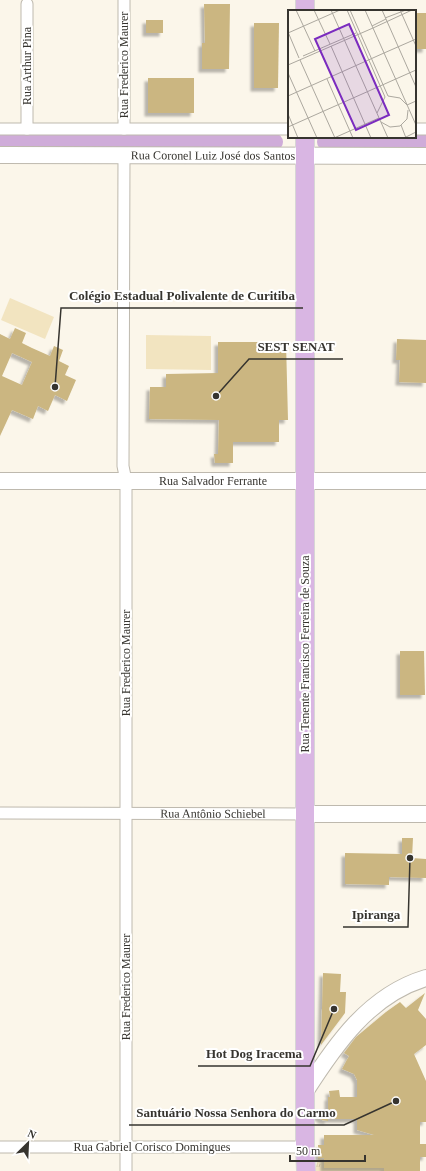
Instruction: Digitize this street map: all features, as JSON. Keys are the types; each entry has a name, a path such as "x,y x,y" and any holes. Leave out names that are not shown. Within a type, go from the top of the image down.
{"main road":[{"name":"Rua Tenente Francisco Ferreira de Souza","path":"305,138 305,1171"},
{"name":"Rua Coronel Luiz José dos Santos","path":"0,155 426,156"},
{"name":"Rua Salvador Ferrante","path":"0,481 426,481"},
{"name":"Rua Antônio Schiebel","path":"305,814 426,814"},
{"path":"305,1092 340,1041 369,1010 395,991 426,978"}],"street":[{"name":"Rua Frederico Maurer","path":"124,0 124,129"},
{"name":"Rua Arthur Pina","path":"27,4 27,129"},
{"path":"0,129 288,129"},
{"name":"Rua Frederico Maurer","path":"124,155 123,466 126,481 126,1171"},
{"name":"Rua Antônio Schiebel","path":"0,813 305,814"},
{"name":"Rua Gabriel Corisco Domingues","path":"0,1147 305,1148"}],"green space":[{"path":"10,298 54,317 45,339 1,320"},
{"path":"146,335 211,336 211,370 146,369"},
{"path":"318,1158 384,1168 384,1171 315,1171"}],"building":[{"path":"204,4 230,4 229,69 202,69 202,43 205,43"},
{"path":"416,13 426,13 426,49 416,49"},
{"path":"146,20 163,20 163,33 146,33"},
{"path":"254,23 279,23 278,88 254,88"},
{"path":"148,78 194,78 194,113 148,113"},
{"path":"15,328 26,333 22,343 32,348 50,356 54,346 63,350 59,361 69,366 65,375 76,380 67,401 55,395 48,411 38,406 33,419 12,410 0,436 0,334 10,339","holes":["12,353 32,362 22,385 2,376"]},
{"path":"397,339 426,340 426,383 399,382 400,360 396,360"},
{"path":"218,342 286,342 288,420 279,420 279,442 233,442 233,463 215,463 214,454 218,454 219,420 149,419 150,387 166,387 166,374 218,373"},
{"path":"400,651 424,651 425,695 400,695"},
{"path":"402,838 413,838 412,858 426,859 426,878 389,877 389,885 345,884 345,853 402,854"},
{"path":"323,973 341,974 340,992 346,992 345,1013 321,1045"},
{"path":"425,993 418,1010 426,1019 426,1045 414,1054 426,1081 426,1122 420,1122 420,1144 426,1144 426,1157 420,1157 420,1171 384,1171 384,1168 324,1168 324,1158 318,1158 318,1145 324,1145 324,1135 374,1135 357,1130 357,1119 328,1119 328,1097 330,1097 329,1091 339,1090 340,1097 357,1097 357,1080 354,1074 342,1069 349,1056 344,1053 356,1037 386,1012 400,1002 406,1008"},
{"path":"316,1112 328,1112 328,1121 322,1120 316,1115"}],"waterway":[{"path":"0,142 274,142"},
{"path":"326,142 426,142"}],"place":[{"name":"Colégio Estadual Polivalente de Curitiba","path":"55,387"},
{"name":"SEST SENAT","path":"216,396"},
{"name":"Ipiranga","path":"410,858"},
{"name":"Hot Dog Iracema","path":"334,1009"},
{"name":"Santuário Nossa Senhora do Carmo","path":"396,1101"}]}
